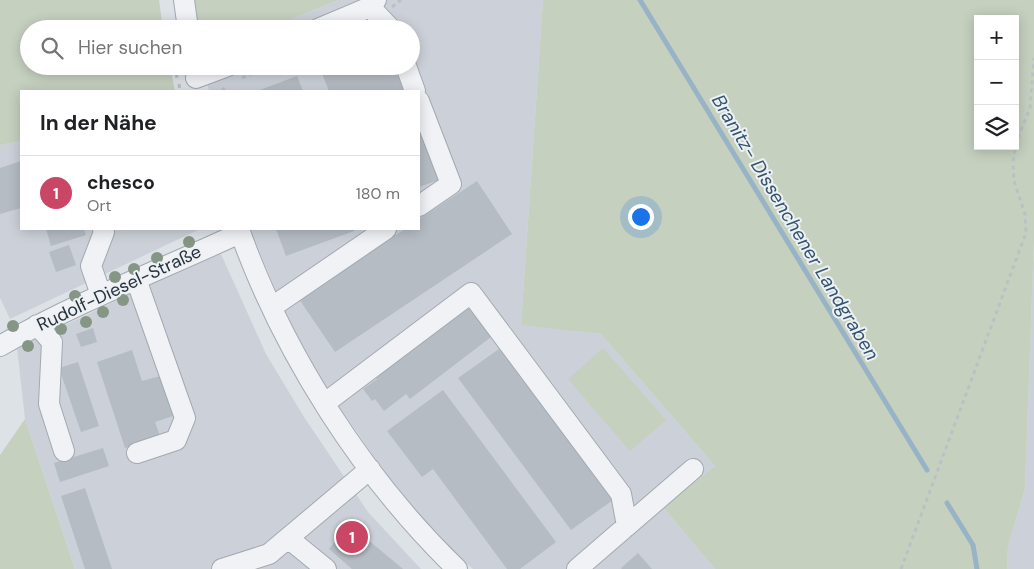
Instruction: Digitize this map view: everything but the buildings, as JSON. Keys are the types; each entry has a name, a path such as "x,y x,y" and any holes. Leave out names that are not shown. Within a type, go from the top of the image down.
{"street":[{"path":"184,0 187,20"},
{"path":"338,20 373,4 385,20"},
{"path":"409,75 415,90"},
{"path":"196,78 230,77"},
{"path":"420,103 451,184 420,205"},
{"path":"101,295 91,266 103,230"},
{"path":"272,306 385,230"},
{"path":"239,231 272,306 325,403 370,469 424,535 457,569"},
{"name":"Rudolf-Diesel-Straße","path":"0,346 37,325 239,231"},
{"path":"136,279 185,418 176,440 137,453"},
{"path":"325,403 471,293 620,494 627,526"},
{"path":"37,325 52,342 49,404 64,451"},
{"path":"222,569 269,554 370,469"},
{"path":"577,569 693,469"},
{"path":"288,538 326,569"}],"path":[{"path":"902,569 1026,233 1025,214 1014,181 1013,162 1016,143 1030,108 1034,58"},
{"path":"223,90 230,77"}],"shaded area":[{"path":"338,0 543,0 521,324 601,334 715,466 663,507 715,569 473,569 450,549 402,497 313,369 281,303 250,230 420,230 420,90 209,90 205,75 420,75 420,20 289,20"},
{"path":"20,141 20,230 198,230 10,319 0,298 0,145"},
{"path":"1034,238 1034,569 1007,569 1008,546 1025,489"},
{"path":"221,254 266,354 304,417 368,512 421,569 75,569 25,419 17,348 208,257"}],"green space":[{"path":"0,0 159,0 162,20 20,20 20,75 172,75 175,90 20,90 20,141 0,145"},
{"path":"194,0 338,0 289,20 197,20"},
{"path":"543,0 1034,0 1034,238 1025,489 1008,546 1007,569 715,569 663,507 715,466 601,334 521,325"},
{"path":"603,348 666,420 630,451 568,379"},
{"path":"25,419 75,569 0,569 0,455"}],"waterway":[{"name":"Branitz- Dissenchener Landgraben","path":"640,0 927,470"},
{"name":"Branitz- Dissenchener Landgraben","path":"947,503 973,545 977,569"}],"place":[{"name":"chesco","path":"352,537"}]}
